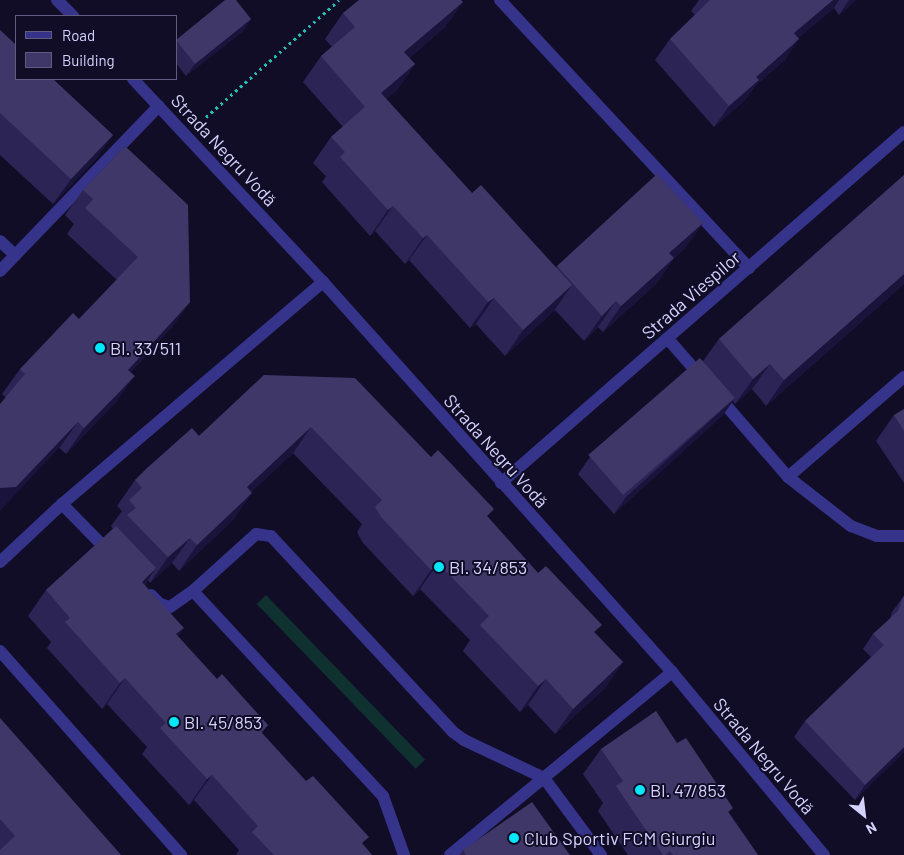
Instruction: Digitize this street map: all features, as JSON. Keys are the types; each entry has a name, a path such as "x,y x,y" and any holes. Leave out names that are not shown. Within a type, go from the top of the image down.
{"street":[{"path":"57,0 72,15"},
{"path":"500,0 749,268"},
{"name":"Strada Negru Vodă","path":"134,80 323,282 672,672 824,855"},
{"path":"0,271 159,106"},
{"name":"Strada Viespilor","path":"501,483 904,132"},
{"path":"0,241 15,255"},
{"path":"0,562 62,504 323,282"},
{"path":"668,339 788,477 851,526 877,536 904,536"},
{"path":"788,477 904,377"},
{"path":"62,504 121,564"},
{"path":"141,584 160,604 170,608 193,591 256,534 265,532 453,732 464,740 544,778 601,855"},
{"path":"193,591 383,796 404,855"},
{"path":"0,651 181,855"},
{"path":"450,855 672,672"}],"path":[{"path":"186,134 339,0"}],"green space":[{"path":"266,595 425,760 416,769 257,604"}],"building":[{"path":"225,0 236,0 251,19 195,64 178,43 178,38"},
{"path":"359,0 461,0 463,2 404,52 415,64 381,93 472,193 481,185 572,285 523,330 494,298 488,302 427,235 423,238 393,206 388,210 340,157 345,152 331,137 365,107 321,56 355,27 343,13"},
{"path":"710,0 833,0 794,33 799,39 756,77 759,80 729,106 670,39"},
{"path":"0,30 15,44 15,80 54,80 113,135 71,179 0,113"},
{"name":"Bl. 33/511","path":"125,146 188,205 190,302 128,370 135,376 84,428 78,422 16,487 0,488 0,404 25,374 20,369 73,313 79,319 138,257 85,208 93,199 83,190"},
{"path":"657,174 703,223 669,253 674,258 621,306 616,301 602,316 557,266"},
{"path":"904,175 904,274 784,380 770,364 753,379 719,339"},
{"path":"700,358 735,398 623,495 588,455"},
{"name":"Bl. 34/853","path":"264,375 355,378 431,457 438,450 494,509 487,516 538,573 546,566 602,625 594,632 623,662 573,709 546,679 538,686 480,625 489,616 438,563 431,570 381,517 375,507 382,500 311,427 247,487 252,493 197,545 190,538 168,557 127,515 136,508 129,500 142,488 135,480 192,428 199,436"},
{"path":"904,409 904,431 894,415"},
{"path":"116,526 156,568 142,582 184,628 176,634 217,679 222,674 268,725 261,732 306,781 313,776 369,837 362,843 372,855 274,855 252,832 258,826 212,775 207,779 160,728 166,723 125,678 120,683 65,622 70,618 46,590"},
{"path":"904,596 904,747 865,785 805,721 884,645 873,634 898,611"},
{"path":"656,711 677,743 686,738 733,808 728,812 758,855 673,855 670,851 663,855 616,786 623,781 601,749"},
{"path":"0,718 121,855 0,855 0,850 15,836 0,819"},
{"path":"532,802 570,855 466,855 463,850"}],"place":[{"name":"Bl. 33/511","path":"100,348"},
{"name":"Bl. 34/853","path":"439,567"},
{"name":"Bl. 45/853","path":"174,722"},
{"name":"Bl. 47/853","path":"640,790"},
{"name":"Club Sportiv FCM Giurgiu","path":"514,838"}]}
